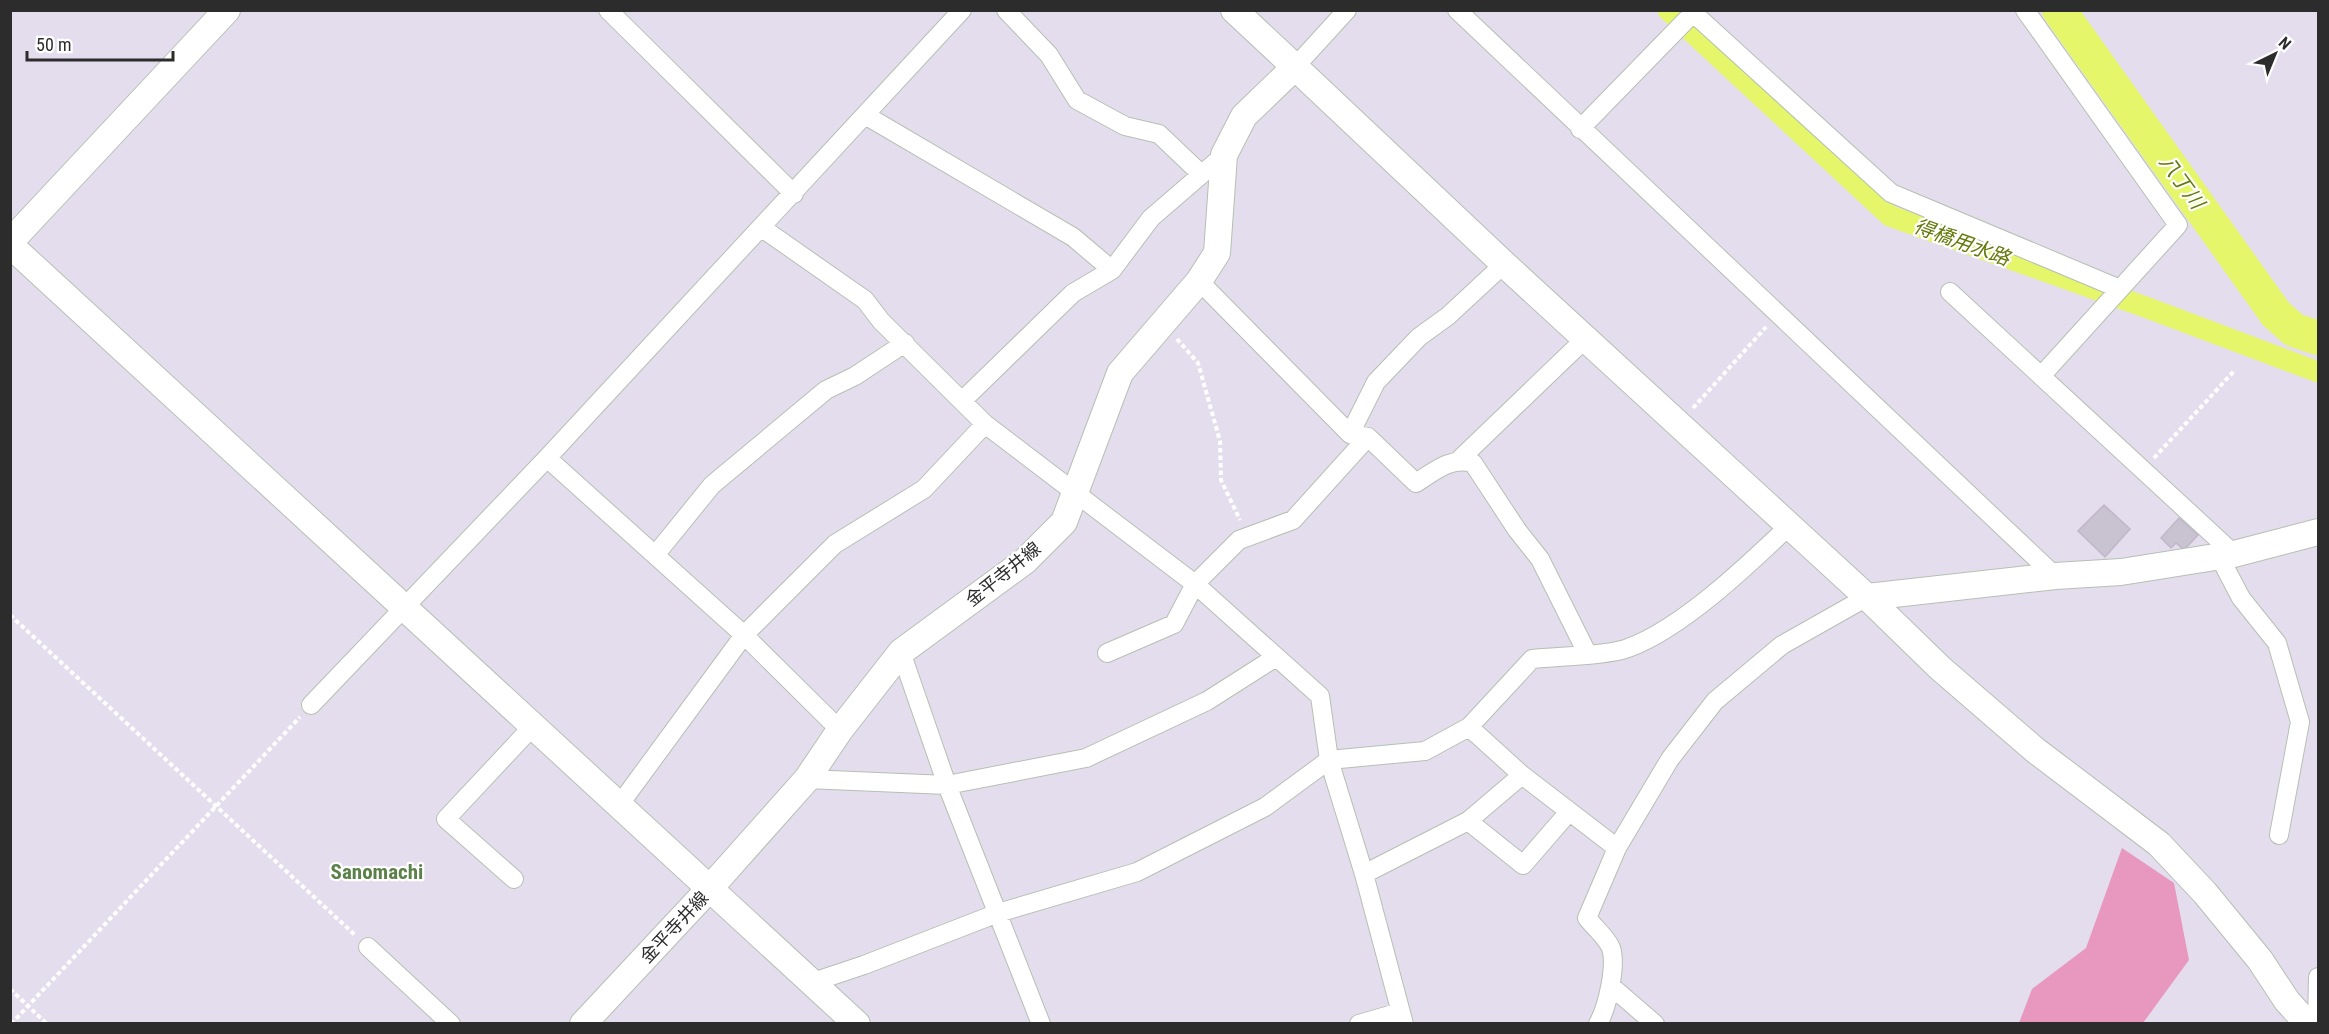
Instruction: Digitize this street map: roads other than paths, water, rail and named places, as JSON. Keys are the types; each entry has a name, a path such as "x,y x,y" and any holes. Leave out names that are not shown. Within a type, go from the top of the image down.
{"street":[{"path":"227,10 10,243 857,1023"},
{"path":"608,10 794,194"},
{"path":"311,705 547,458 962,10"},
{"path":"1006,10 1049,55 1077,100 1125,126 1159,134 1200,173"},
{"path":"1234,10 1504,264 1788,527 1867,597 1940,668 2035,750 2122,814 2166,851 2205,893 2260,960 2287,1001 2308,1023"},
{"path":"1295,67 1347,10"},
{"path":"1457,10 1580,129 1779,312 2055,576"},
{"path":"2025,10 2178,225 2042,375"},
{"path":"1580,129 1689,16 1891,193 2120,289"},
{"name":"金平寺井線","path":"583,1023 710,888 807,779 840,730 901,652 1026,561 1064,522 1120,374 1199,281 1217,253 1224,155 1244,116 1295,67"},
{"path":"865,115 1073,237 1112,270"},
{"path":"963,400 1073,293 1112,270 1151,218 1200,173 1224,155"},
{"path":"762,228 865,300 881,321 985,424 1075,490 1195,584 1320,696 1329,760 1364,874 1402,1018 1359,1023"},
{"path":"1107,652 1174,624 1195,584 1239,540 1293,520 1359,436 1376,382 1419,337 1448,316 1504,264"},
{"path":"1199,281 1359,436 1416,483 1460,459 1586,338"},
{"path":"1950,292 2144,470 2226,555 2241,598 2277,644 2300,722 2279,835"},
{"path":"656,554 712,485 826,390 855,376 905,343"},
{"path":"620,804 744,635 835,544 924,489 985,424"},
{"path":"547,458 744,635 840,730"},
{"path":"1460,459 1473,463 1517,530 1540,559 1587,653"},
{"path":"813,982 864,965 998,913 1137,872 1265,807 1329,760 1425,752 1468,727 1532,659 1626,649 1686,614 1752,561 1788,527"},
{"path":"1598,1023 1604,1014 1611,986 1611,949 1587,918 1617,848 1670,759 1715,701 1782,645 1867,597 2055,576 2121,572 2226,555 2319,532"},
{"path":"901,652 947,785 1041,1023"},
{"path":"807,779 947,785 1086,758 1207,701 1276,657"},
{"path":"514,879 446,819 534,725"},
{"path":"1468,727 1568,813 1617,848"},
{"path":"1364,874 1468,821 1522,775"},
{"path":"1468,821 1523,865 1568,813"},
{"path":"368,947 451,1023"},
{"path":"2317,1023 2319,976"},
{"path":"1611,986 1655,1023"}],"waterway":[{"name":"得橋用水路","path":"1668,10 1890,216 2148,308 2318,372"},
{"name":"八丁川","path":"2059,10 2276,314 2294,330 2318,338"}],"district":[{"name":"Sanomachi","path":"377,872"}]}
